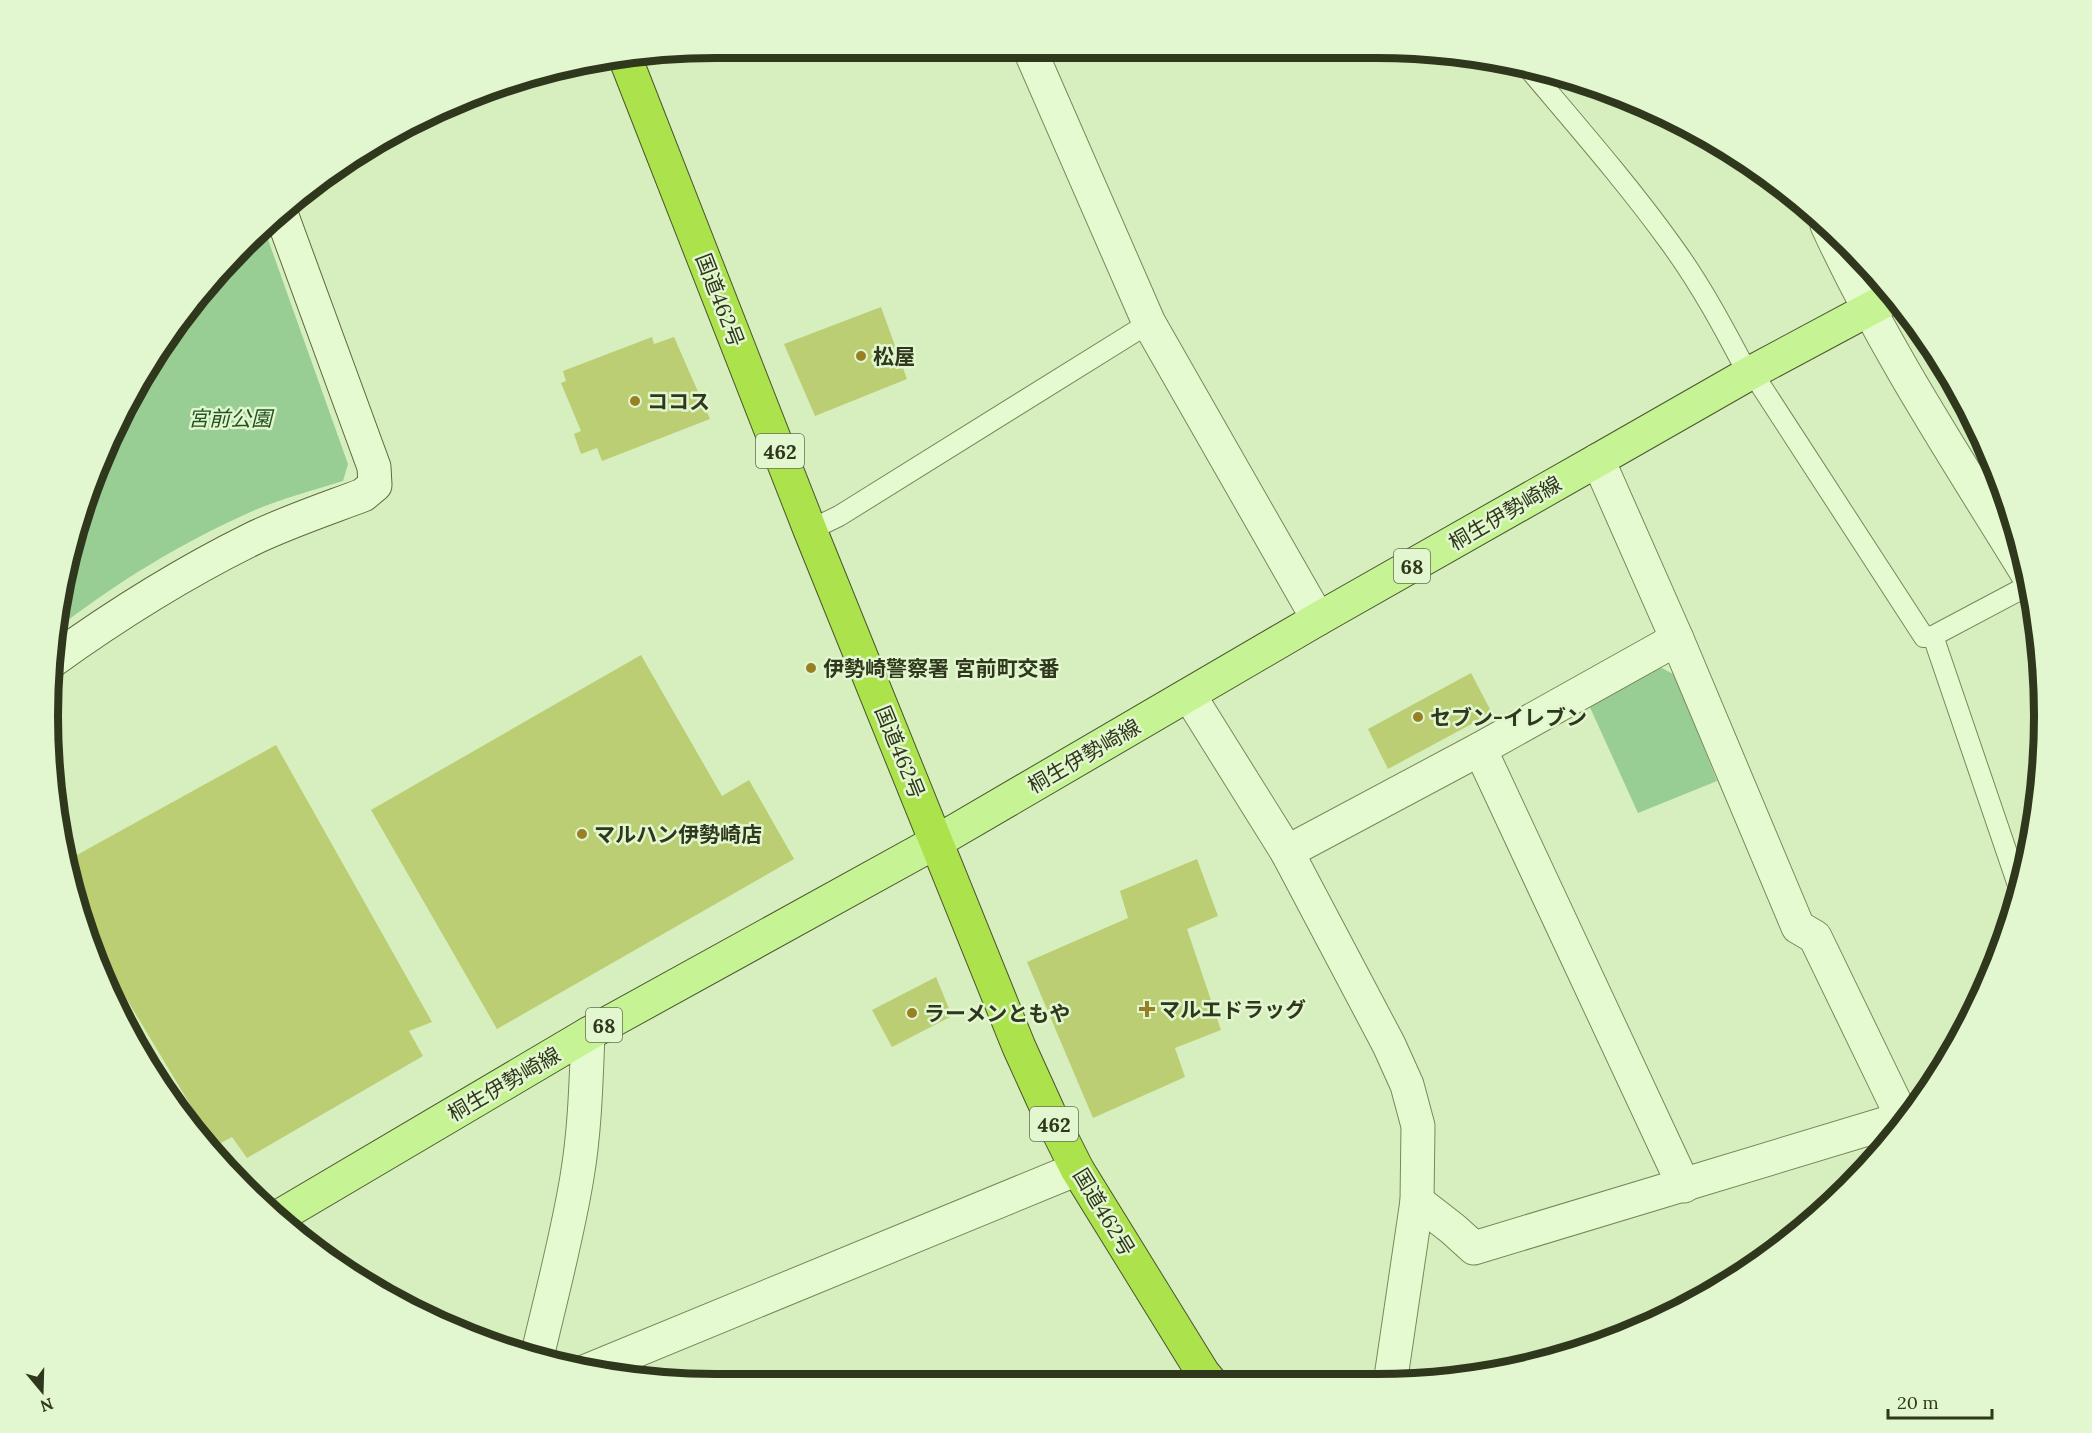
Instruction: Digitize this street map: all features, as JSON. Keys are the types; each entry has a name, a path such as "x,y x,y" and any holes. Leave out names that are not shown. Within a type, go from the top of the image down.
{"highway":[{"name":"国道462号","path":"628,65 810,530 1019,1047 1077,1169 1204,1374"}],"main road":[{"name":"桐生伊勢崎線","path":"285,1213 588,1034 936,842 1598,459 1880,303"}],"street":[{"path":"1034,59 1149,323 1318,619"},
{"path":"62,654 114,616 184,575 254,538 363,495 375,485 374,467 284,221"},
{"path":"1838,248 1850,275 1880,303 1899,365 2011,548"},
{"path":"1598,459 1677,639 1798,927 1815,937 1902,1112"},
{"path":"1287,852 1480,749 1677,639"},
{"path":"1189,695 1287,852 1389,1045 1407,1085 1418,1126 1417,1201 1392,1374"},
{"path":"1480,749 1684,1186"},
{"path":"539,1350 560,1263 577,1175 588,1034"},
{"path":"1417,1201 1453,1228 1474,1248 1893,1123"},
{"path":"603,1364 1077,1169"}],"lane":[{"path":"1537,79 1672,245 1708,300 1750,373 1924,637 1933,636 2021,589"},
{"path":"810,530 839,516 1149,323"},
{"path":"1933,636 2014,874"}],"green space":[{"name":"宮前公園","path":"267,237 348,464 343,481 299,494 228,522 151,564 65,622 71,588 93,505 126,425 169,351 194,316 251,251"},
{"path":"1658,666 1675,675 1717,781 1638,813 1588,703"}],"building":[{"path":"881,307 907,379 815,416 784,344"},
{"name":"ココス","path":"652,337 654,344 674,337 710,419 602,461 597,448 581,454 574,434 581,431 561,383 566,381 563,371"},
{"name":"マルハン伊勢崎店","path":"641,655 722,796 749,780 794,859 497,1029 371,810"},
{"path":"1471,673 1492,713 1388,769 1368,729"},
{"path":"276,745 432,1022 409,1031 423,1056 247,1158 232,1137 217,1145 206,1131 111,974 93,928 74,857"},
{"path":"1197,859 1218,916 1187,929 1221,1030 1175,1048 1185,1077 1093,1118 1027,962 1128,918 1120,891"},
{"name":"ラーメンともや","path":"936,977 952,1016 892,1047 872,1010"}],"place":[{"name":"松屋","path":"861,356"},
{"name":"ココス","path":"635,401"},
{"name":"伊勢崎警察署 宮前町交番","path":"811,668"},
{"name":"セブン-イレブン","path":"1418,717"},
{"name":"マルハン伊勢崎店","path":"582,834"},
{"name":"マルエドラッグ","path":"1147,1009"},
{"name":"ラーメンともや","path":"912,1013"}]}
